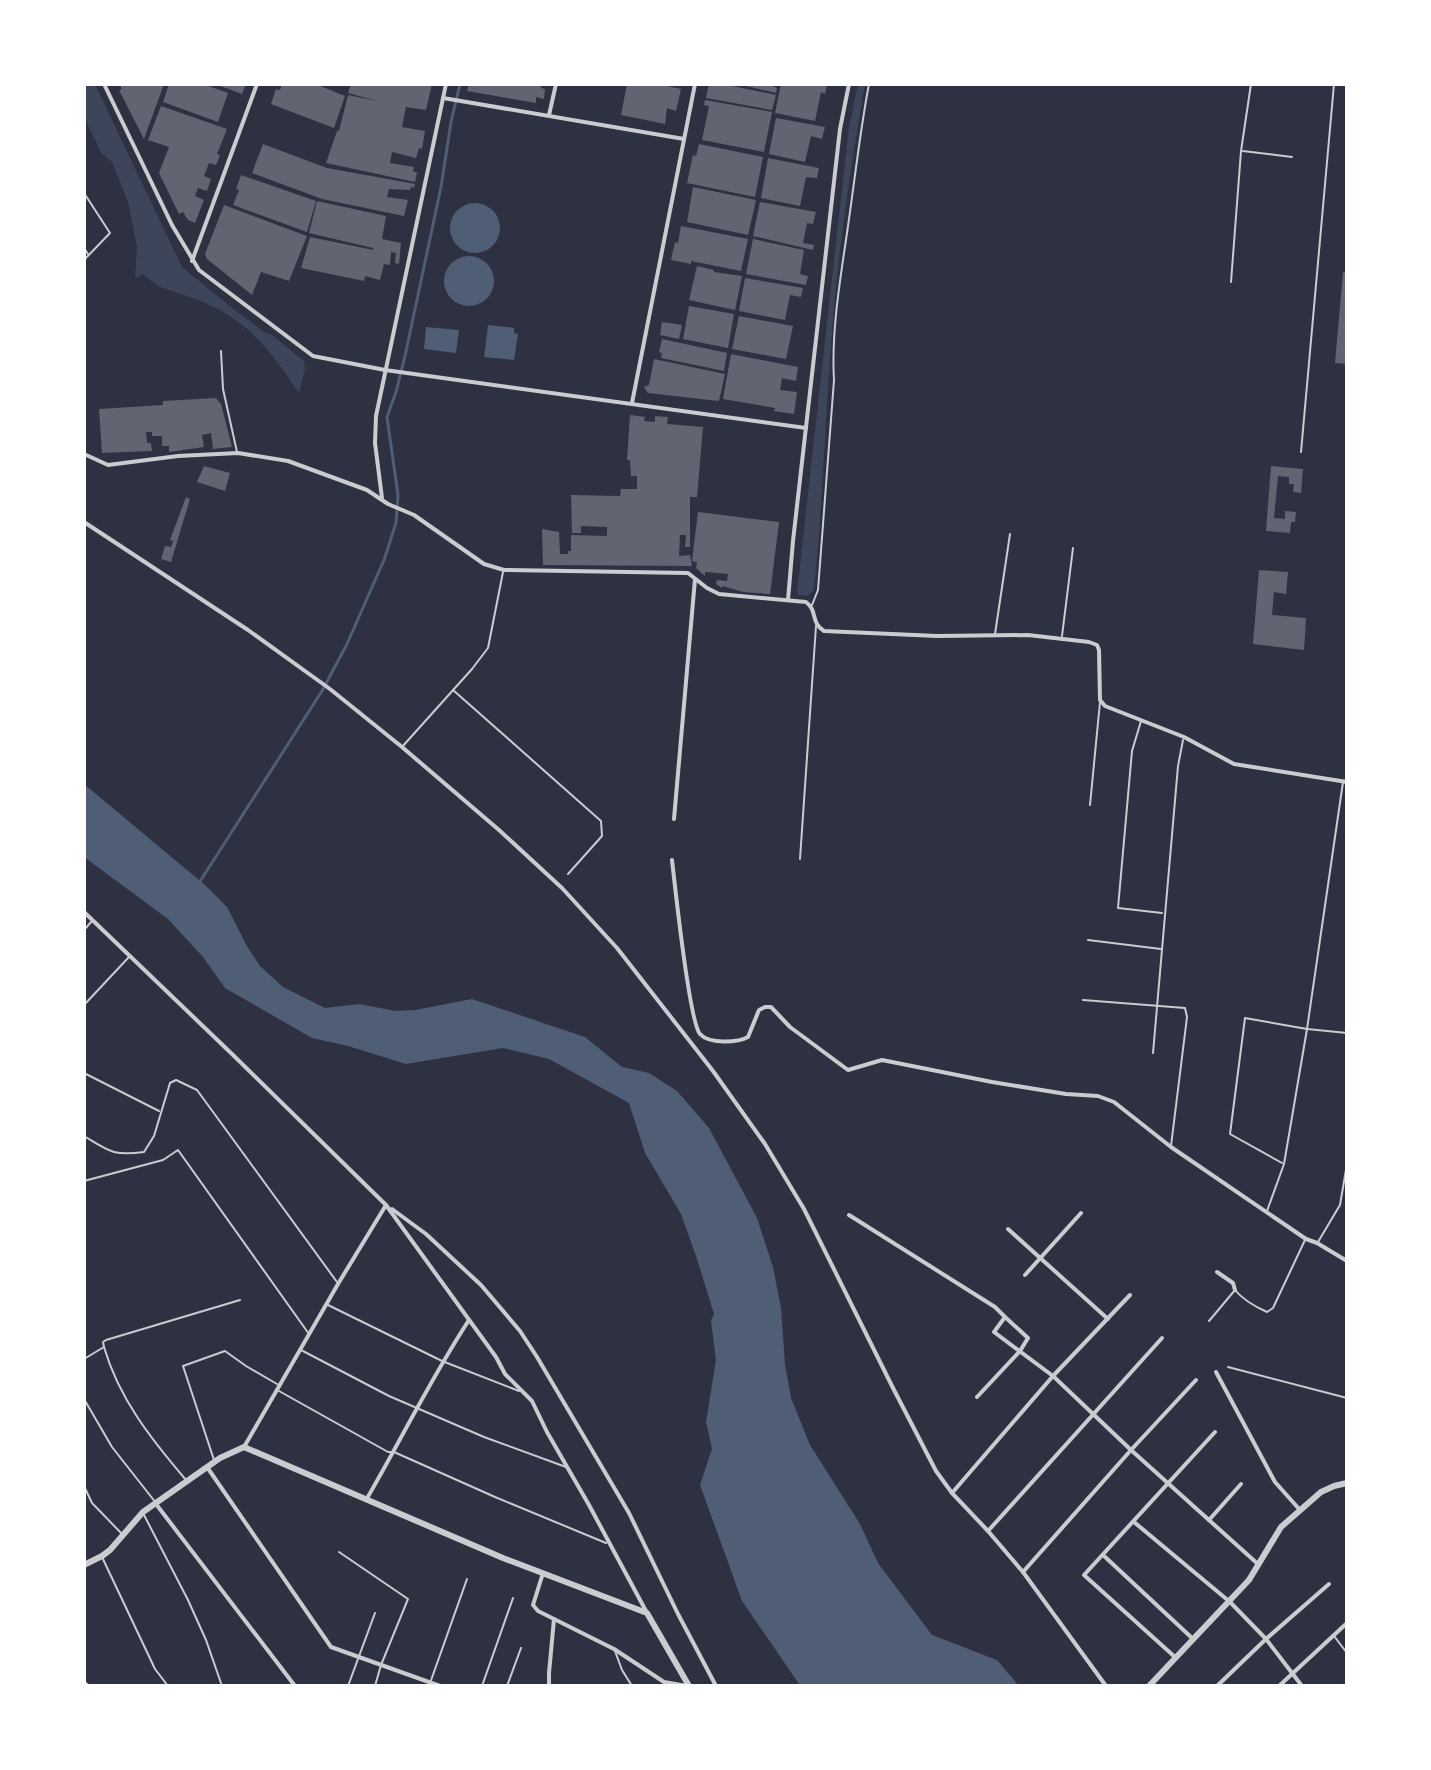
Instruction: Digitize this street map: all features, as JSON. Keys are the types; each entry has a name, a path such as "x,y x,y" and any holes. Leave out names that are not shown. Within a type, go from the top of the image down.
{"street":[{"path":"104,84 192,261 199,270 313,356 388,371 806,428"},
{"path":"192,261 257,84"},
{"path":"382,499 376,416 446,98 446,84"},
{"path":"549,115 556,84"},
{"path":"632,403 695,84"},
{"path":"788,600 840,129 849,84"},
{"path":"446,98 684,139"},
{"path":"84,454 108,465 178,456 238,453 288,461 367,490 388,504 414,515 484,564 504,570 688,573 719,594 806,602 811,606 816,625 823,631 937,636 1023,635 1085,641 1097,645 1099,650 1100,700 1105,706 1184,737 1234,764 1345,782"},
{"path":"84,522 319,680 402,747 562,888 630,962 765,1144 804,1209 936,1471 1023,1572 1106,1686"},
{"path":"674,819 695,579"},
{"path":"672,860 697,1028 709,1040 742,1040 748,1037 759,1010 771,1007 790,1027 848,1070 882,1060 992,1082 1098,1096 1114,1102 1171,1147 1306,1239 1347,1261"},
{"path":"84,912 386,1205 496,1357 505,1374 532,1401 688,1686"},
{"path":"84,1565 102,1556 143,1512 206,1467 244,1447 386,1205"},
{"path":"386,1205 426,1234 481,1285 520,1331 629,1513 716,1686"},
{"path":"1025,1275 1081,1213"},
{"path":"849,1215 995,1307 1028,1338 1020,1351 977,1397"},
{"path":"1008,1229 1108,1319"},
{"path":"1217,1272 1233,1283 1235,1290"},
{"path":"952,1493 1053,1376 1130,1295"},
{"path":"1005,1317 994,1332 1053,1376 1259,1565"},
{"path":"366,1500 442,1361 469,1320"},
{"path":"988,1531 1162,1338"},
{"path":"1216,1372 1275,1482 1300,1510"},
{"path":"1023,1572 1196,1380"},
{"path":"1176,1658 1084,1575 1215,1432"},
{"path":"244,1447 503,1558 647,1613"},
{"path":"206,1467 331,1647 440,1686"},
{"path":"1149,1686 1230,1602 1259,1565 1281,1527 1325,1489 1347,1483"},
{"path":"1209,1520 1241,1484"},
{"path":"156,1504 295,1686"},
{"path":"1134,1522 1230,1602 1266,1639 1302,1686"},
{"path":"1103,1555 1194,1640"},
{"path":"543,1573 533,1605 538,1611 614,1649 664,1682 688,1686"},
{"path":"1217,1686 1329,1584"},
{"path":"549,1686 554,1619"},
{"path":"1279,1686 1347,1623"}],"lane":[{"path":"811,606 818,590 834,380 833,350 843,259 869,84"},
{"path":"1231,282 1241,151 1251,84"},
{"path":"1301,452 1334,84"},
{"path":"1241,151 1292,157"},
{"path":"84,193 110,233 84,260"},
{"path":"84,248 88,255"},
{"path":"221,351 223,389 238,453"},
{"path":"995,636 1010,534"},
{"path":"1062,638 1073,548"},
{"path":"402,747 488,648 504,570"},
{"path":"800,859 816,625"},
{"path":"453,690 601,821 602,836 568,874"},
{"path":"1090,805 1100,700"},
{"path":"1141,720 1132,751 1118,908 1165,913"},
{"path":"1153,1053 1178,766 1184,737"},
{"path":"1266,1212 1284,1164 1345,782"},
{"path":"84,930 93,920"},
{"path":"1088,940 1162,949"},
{"path":"84,1005 130,956"},
{"path":"1083,1000 1185,1008 1187,1017 1171,1147"},
{"path":"1284,1164 1230,1134 1245,1018 1347,1033"},
{"path":"84,1073 160,1112"},
{"path":"84,1136 106,1150 123,1155 144,1152 154,1136 170,1083 176,1080 197,1090 338,1284"},
{"path":"84,1181 163,1160 178,1150 309,1335"},
{"path":"1317,1243 1340,1205 1347,1164"},
{"path":"1209,1321 1235,1290 1267,1312 1273,1308 1306,1239"},
{"path":"186,1481 152,1440 126,1400 108,1362 103,1342 240,1300"},
{"path":"327,1305 442,1361 526,1394"},
{"path":"84,1359 104,1347"},
{"path":"300,1350 389,1396 484,1437 568,1468"},
{"path":"215,1462 183,1366 225,1351 280,1388 388,1452 610,1544"},
{"path":"1228,1367 1347,1398"},
{"path":"84,1399 112,1447 156,1504"},
{"path":"84,1486 92,1503 123,1535"},
{"path":"143,1512 188,1600 222,1686"},
{"path":"339,1552 408,1599 375,1686"},
{"path":"102,1556 155,1669 168,1686"},
{"path":"429,1684 467,1579"},
{"path":"482,1686 513,1598"},
{"path":"348,1686 375,1613"},
{"path":"1333,1635 1347,1653"},
{"path":"507,1686 521,1648"},
{"path":"614,1649 632,1686"},
{"path":"84,1681 89,1686"}],"shaded area":[{"path":"84,84 95,84 182,267 304,361 299,393 270,352 235,320 205,303 160,287 143,274 135,278 137,247 128,202 112,162 102,154 84,117"},
{"path":"858,84 865,84 838,271 814,589 807,596 798,595 797,592 849,127"},
{"path":"465,204 485,204 499,218 499,238 485,252 465,252 451,238 451,218"},
{"path":"469,256 487,263 494,281 487,299 469,306 451,299 444,281 451,263"},
{"path":"488,325 514,328 514,333 518,334 514,360 484,357"},
{"path":"426,327 459,330 456,353 424,349"},
{"path":"84,784 227,907 260,966 283,987 325,1008 359,1004 396,1011 415,1010 472,999 585,1037 622,1067 649,1073 677,1091 709,1128 757,1218 773,1267 781,1308 791,1398 810,1445 860,1524 878,1563 932,1635 997,1660 1019,1686 799,1684 742,1601 700,1485 712,1449 706,1422 716,1360 711,1321 714,1314 681,1214 645,1153 629,1103 549,1059 503,1048 406,1064 312,1038 225,988 203,957 168,919 84,857"}],"building":[{"path":"119,84 164,84 144,139 119,90 122,89"},
{"path":"169,84 203,84 228,93 218,122 163,102"},
{"path":"215,84 246,84 242,94"},
{"path":"282,84 315,84 345,96 334,128 271,104 276,89 280,90"},
{"path":"351,84 432,84 426,110 406,107 402,127 425,131 422,149 419,148 416,158 392,152 390,163 414,167 413,172 417,172 415,182 326,163 339,131 348,95 377,101 348,93"},
{"path":"469,84 541,84 541,88 545,89 544,99 536,97 536,103 467,91"},
{"path":"627,84 658,84 681,89 676,111 667,108 665,124 621,115"},
{"path":"709,84 776,95 772,110 706,98"},
{"path":"738,84 775,84 777,88 776,93"},
{"path":"781,84 827,84 825,94 821,92 815,121 775,113"},
{"path":"705,100 772,112 764,152 702,140 709,106 704,105"},
{"path":"161,106 227,129 216,165 209,163 204,176 211,179 207,191 198,188 195,196 204,200 195,223 188,220 183,212 179,214 159,173 169,147 148,140"},
{"path":"776,118 825,127 822,139 811,136 805,162 769,154"},
{"path":"263,144 327,168 415,184 410,190 389,189 387,197 408,200 404,216 322,199 252,173"},
{"path":"699,144 763,157 755,197 687,183 693,155 696,156"},
{"path":"768,158 819,168 817,178 806,177 800,206 761,198"},
{"path":"241,175 316,201 307,232 233,205"},
{"path":"693,187 756,200 748,235 687,222"},
{"path":"317,201 386,216 382,239 401,243 399,264 395,263 396,253 391,252 390,265 384,264 380,280 365,276 364,281 301,268 310,237 373,250 309,233"},
{"path":"760,202 816,212 813,224 807,223 803,243 814,245 813,250 753,236"},
{"path":"224,205 307,236 289,281 261,272 252,295 207,259 205,254"},
{"path":"681,226 748,239 741,271 671,260"},
{"path":"753,239 804,250 800,274 808,276 806,285 746,274"},
{"path":"697,266 742,276 735,310 689,300"},
{"path":"1343,272 1347,272 1347,364 1335,363"},
{"path":"745,278 803,288 801,297 790,295 785,320 739,311"},
{"path":"689,306 734,314 728,348 683,339"},
{"path":"739,316 793,326 786,359 732,349"},
{"path":"662,322 682,325 679,339 660,335"},
{"path":"662,339 727,353 724,371 661,358"},
{"path":"731,354 798,367 796,381 782,378 780,390 797,392 794,414 723,399"},
{"path":"654,359 725,374 719,401 648,393 644,387 649,385"},
{"path":"216,398 221,404 232,447 213,449 211,433 202,435 204,447 169,452 169,446 162,446 162,436 152,436 152,432 146,432 152,451 102,453 99,409"},
{"path":"630,415 655,422 655,416 668,417 667,424 703,427 697,497 690,497 690,547 685,547 686,535 680,535 679,556 690,555 692,566 543,565 542,529 559,532 560,554 571,551 571,535 607,536 607,527 581,526 581,533 572,533 571,495 620,496 621,489 637,489 637,476 631,476 630,460 627,460"},
{"path":"204,466 230,473 225,491 197,482"},
{"path":"1271,466 1303,469 1301,493 1293,492 1294,484 1289,484 1289,477 1278,476 1274,518 1285,519 1285,511 1296,512 1290,533 1266,531"},
{"path":"186,497 190,499 171,562 161,559 165,546 171,547 173,541 170,540"},
{"path":"698,512 779,522 770,594 722,588 716,584 717,580 727,581 728,574 705,572 705,576 696,568 697,562 692,561"},
{"path":"1259,570 1288,572 1286,594 1274,592 1272,615 1306,618 1304,650 1253,644"}],"waterway":[{"path":"199,883 322,691 347,644 384,560 396,523 398,495 387,417 405,356 460,84"}]}
